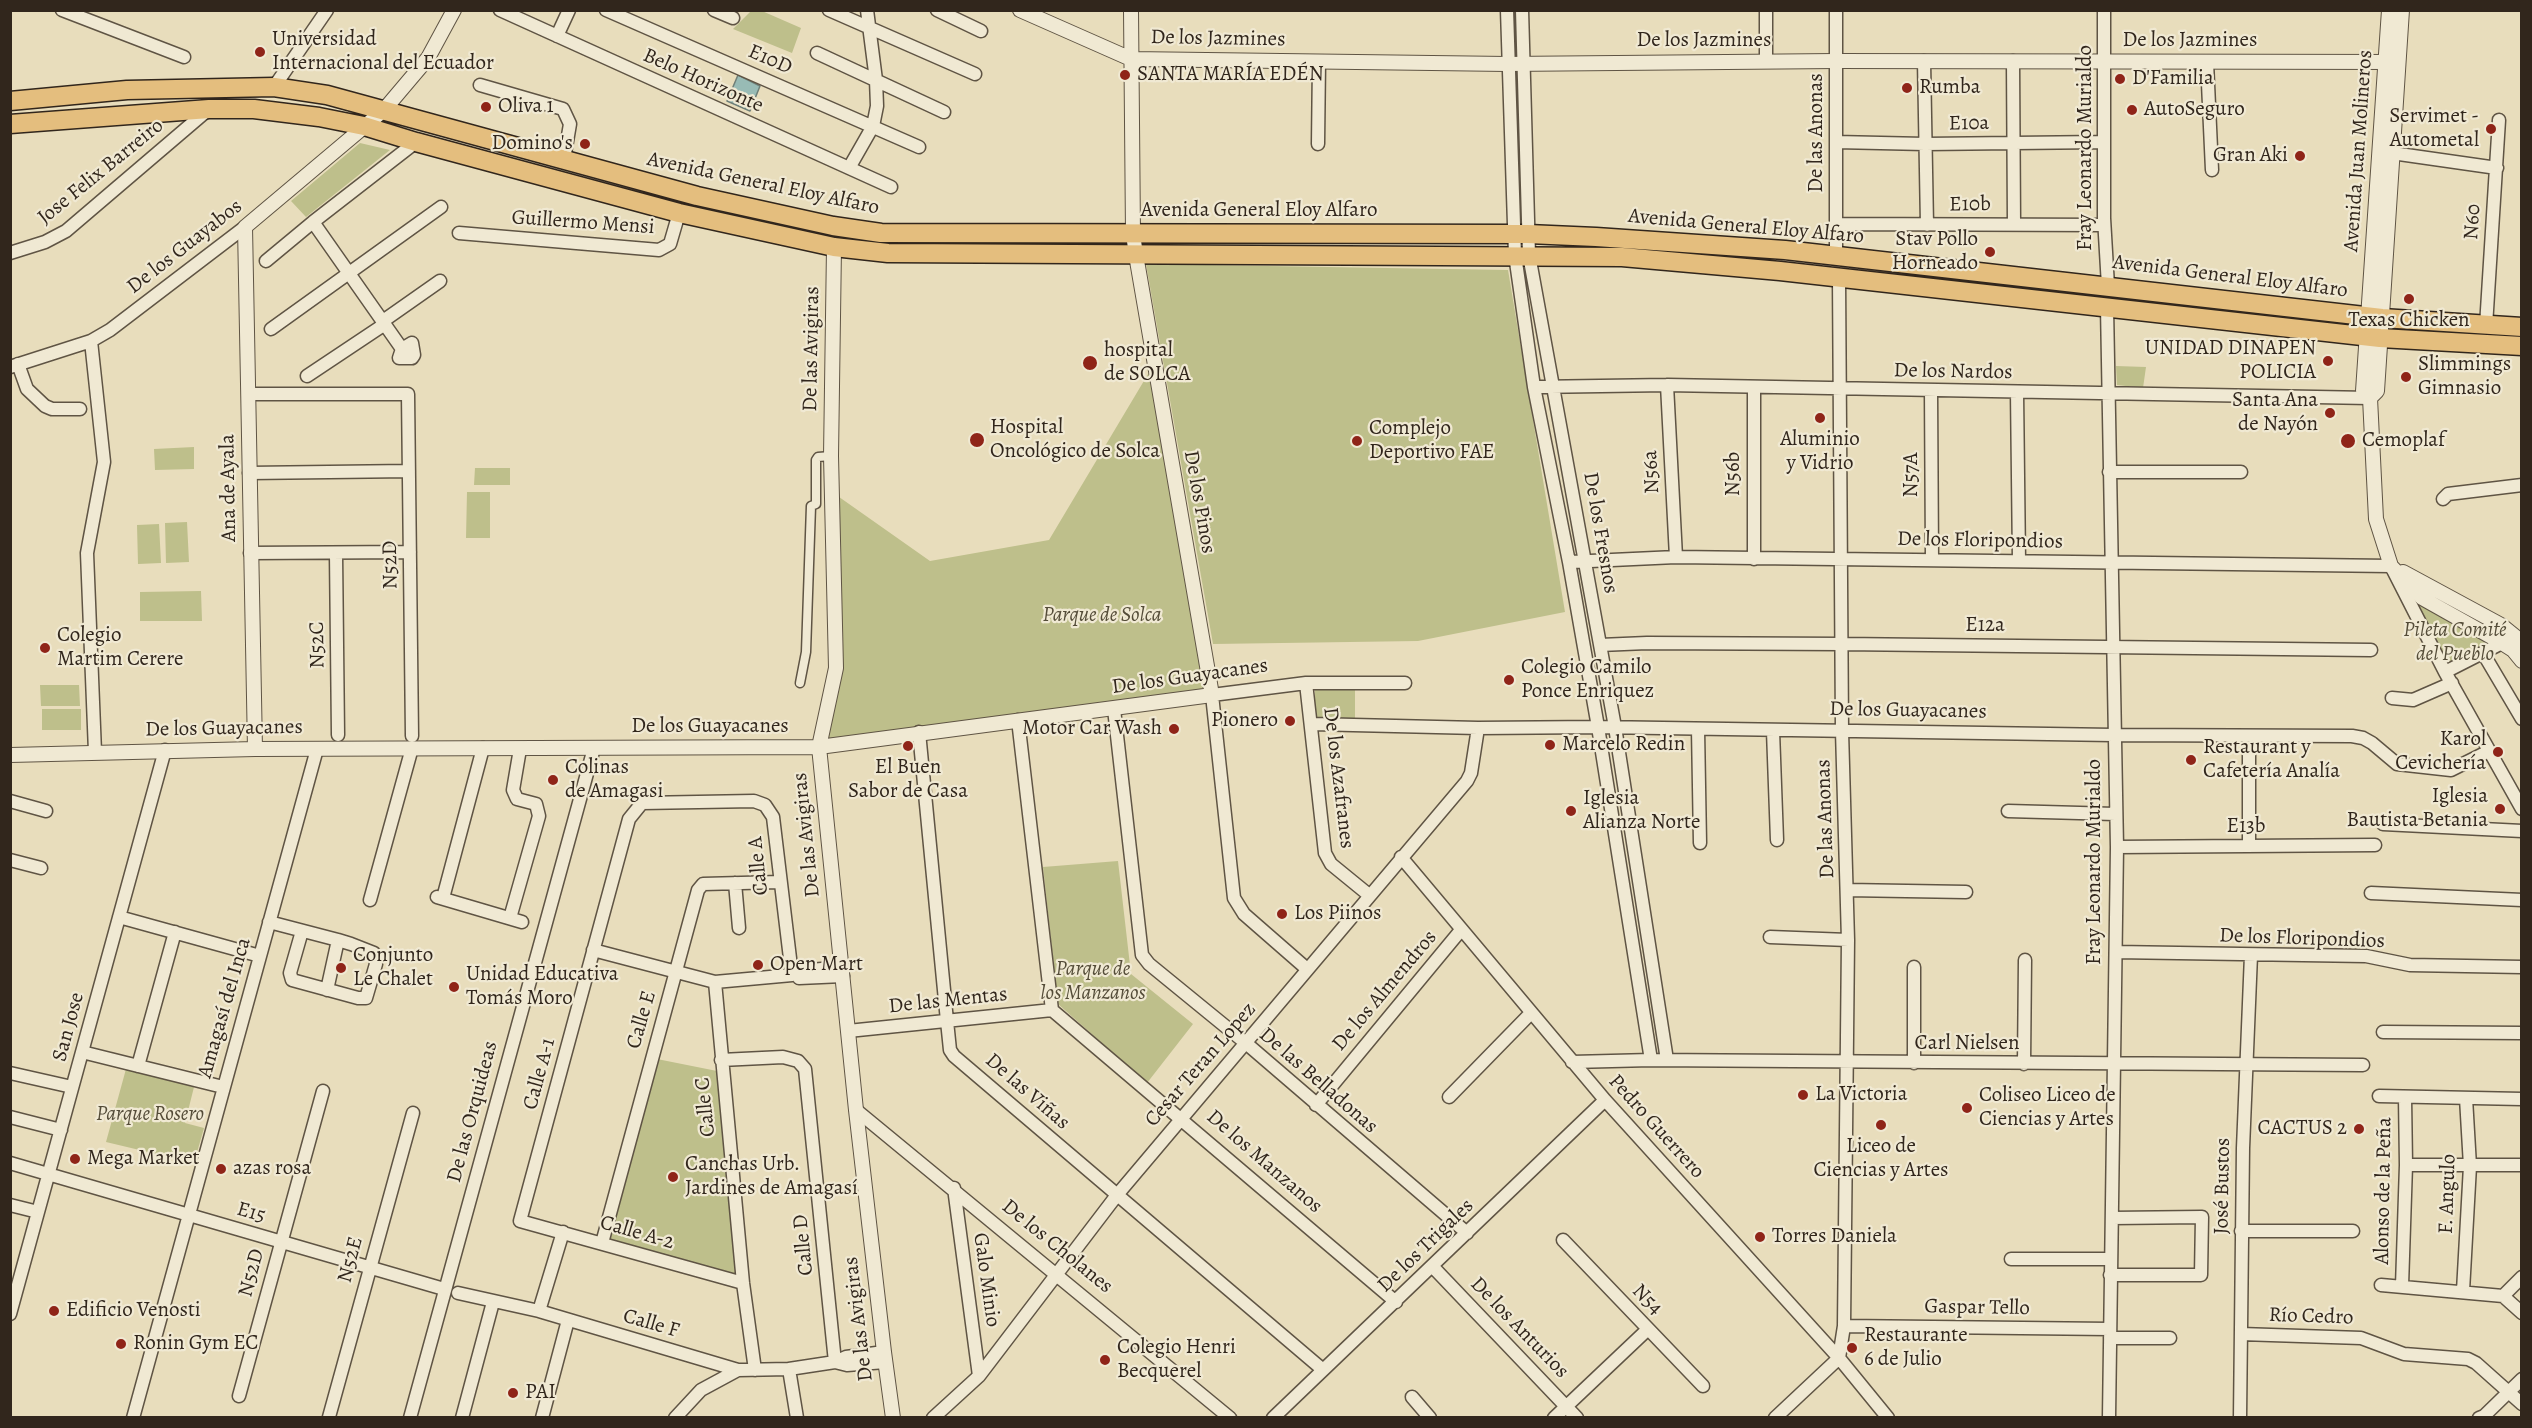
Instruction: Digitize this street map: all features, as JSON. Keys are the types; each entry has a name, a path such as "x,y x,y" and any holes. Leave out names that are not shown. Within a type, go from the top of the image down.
{"main road":[{"name":"Avenida General Eloy Alfaro","path":"10,101 127,90 274,87 327,95 697,196 865,231 936,235 1521,234 1762,249 2375,317 2522,327"},
{"name":"Avenida General Eloy Alfaro","path":"10,124 208,109 254,108 364,126 679,213 834,247 888,253 1622,257 1839,278 2374,338 2522,346"}],"street":[{"path":"62,10 184,57"},
{"path":"274,87 327,10"},
{"name":"De los Guayabos","path":"14,366 91,340 143,306 245,228 384,110 428,58 454,10"},
{"name":"Belo Horizonte","path":"500,10 891,187"},
{"path":"557,36 569,10"},
{"name":"E10D","path":"606,10 919,147"},
{"path":"714,10 733,18"},
{"path":"829,10 975,74"},
{"path":"849,168 873,126 877,106 871,30 867,10"},
{"path":"937,10 981,31"},
{"name":"De los Jazmines","path":"1020,10 1131,59 1507,64 1766,61 2392,63"},
{"name":"De los Pinos","path":"1131,10 1133,234 1212,695 1234,898 1244,914 1307,969"},
{"name":"De los Fresnos","path":"1507,10 1507,64 1534,387 1569,562 1598,727 1651,1060"},
{"name":"De los Fresnos","path":"1521,234 1522,10"},
{"path":"1766,10 1766,61"},
{"name":"De las Anonas","path":"1836,10 1836,256"},
{"name":"Fray Leonardo Murialdo","path":"2104,10 2104,225 2108,286"},
{"name":"Avenida Juan Molineros","path":"2389,10 2392,63"},
{"name":"Avenida Juan Molineros","path":"2391,566 2376,519 2370,398 2363,391 2374,338 2392,63 2402,10"},
{"path":"817,53 944,112"},
{"path":"1924,61 1927,225"},
{"path":"2013,61 2014,224"},
{"path":"1318,144 1319,62"},
{"path":"2207,62 2212,170"},
{"path":"480,85 563,109 570,124 564,159"},
{"name":"Jose Felix Barreiro","path":"10,253 45,242 66,231 208,109"},
{"name":"N60","path":"2486,326 2499,120"},
{"path":"266,261 416,142"},
{"name":"E10a","path":"1836,142 1926,144 2103,142"},
{"path":"2386,152 2496,168"},
{"path":"271,329 441,207"},
{"name":"Guillermo Mensi","path":"459,233 659,250 670,244 679,213"},
{"path":"314,222 402,349"},
{"name":"E10b","path":"1836,224 2104,225"},
{"name":"Ana de Ayala","path":"245,228 255,749"},
{"name":"De las Avigiras","path":"834,247 831,456 836,668 819,747 856,1110 893,1418"},
{"name":"De los Fresnos","path":"1522,255 1553,386 1586,562 1615,727 1667,1060"},
{"name":"De las Anonas","path":"1839,278 1842,731 1848,940 1844,1326 1839,1358"},
{"path":"307,376 440,281"},
{"name":"Fray Leonardo Murialdo","path":"2107,307 2117,847 2109,1418"},
{"path":"91,340 104,462 87,553 95,752"},
{"path":"14,366 27,389 45,406 52,409 80,409"},
{"name":"De los Nardos","path":"1534,387 1667,385 1840,390 2370,398"},
{"name":"N56a","path":"1667,385 1676,557"},
{"name":"N56b","path":"1754,388 1754,559"},
{"name":"N57A","path":"1931,390 1932,560"},
{"path":"2017,392 2019,561"},
{"name":"N52D","path":"249,394 408,394 412,742 370,900"},
{"path":"800,683 806,652 811,506 816,504 816,460 819,457 831,456"},
{"path":"249,473 409,471"},
{"path":"2109,472 2241,472"},
{"path":"2443,499 2448,494 2522,485"},
{"path":"250,553 410,552"},
{"name":"N52C","path":"336,554 338,735"},
{"name":"De los Floripondios","path":"1569,562 1676,557 2391,566"},
{"path":"2391,566 2501,625 2521,639"},
{"path":"2391,566 2422,598 2502,643 2513,650 2522,661"},
{"path":"2391,566 2448,678 2522,809"},
{"path":"2392,698 2413,700 2483,653 2502,643 2521,639"},
{"name":"E12a","path":"1600,645 1647,643 1842,644 2371,650"},
{"path":"2483,653 2522,719"},
{"name":"De los Guayacanes","path":"10,755 165,750 317,749 412,742 483,748 819,747 1306,683 1405,683"},
{"name":"De los Azafranes","path":"1306,683 1325,853 1331,864 1369,895"},
{"name":"De las Belladonas","path":"1114,709 1142,955 1149,964 1467,1233"},
{"path":"1018,720 1052,1010"},
{"name":"De los Guayacanes","path":"1312,724 2363,738 2397,764 2444,770 2457,768 2488,751"},
{"name":"Cesar Teran Lopez","path":"933,1418 979,1376 1117,1195 1467,781 1471,773 1478,728"},
{"path":"1698,729 1700,843"},
{"path":"1773,731 1777,840"},
{"name":"De las Viñas","path":"920,732 950,1050 954,1056 1322,1369"},
{"path":"2249,736 2249,846"},
{"path":"483,748 440,897 522,922"},
{"path":"510,918 539,816 536,804 517,799 513,790 520,748"},
{"name":"De las Orquideas","path":"410,1418 594,748"},
{"name":"Amagasí del Inca","path":"133,1418 317,749"},
{"name":"San Jose","path":"10,1314 165,750"},
{"path":"1609,799 1626,796"},
{"path":"10,801 46,811"},
{"name":"Calle A","path":"642,803 754,801 765,805 773,817 792,975"},
{"name":"Calle A-1","path":"520,1221 629,819 642,803"},
{"path":"2008,811 2115,814"},
{"path":"2382,824 2522,831"},
{"name":"E13b","path":"2117,847 2375,845"},
{"name":"Pedro Guerrero","path":"1401,857 1572,1062 1839,1358 1888,1418"},
{"path":"10,860 41,867"},
{"name":"Calle E","path":"602,1243 700,886 703,884 780,882"},
{"path":"735,883 739,928"},
{"path":"1847,890 1966,892"},
{"path":"2371,893 2522,900"},
{"path":"1626,904 1642,901"},
{"path":"119,917 260,956"},
{"path":"269,922 338,940 374,953 376,964 366,998 358,998 292,980 290,974 302,931"},
{"name":"De los Almendros","path":"1316,1105 1461,930"},
{"path":"138,1066 175,932"},
{"path":"1770,937 1848,940"},
{"path":"327,990 338,940"},
{"path":"593,950 715,982 792,975 801,971 843,972"},
{"name":"De los Floripondios","path":"2116,952 2366,956 2410,965 2522,967"},
{"name":"José Bustos","path":"2240,1418 2241,1232 2250,955"},
{"path":"2024,1064 2025,960"},
{"path":"1914,967 1914,1063"},
{"name":"Calle C","path":"715,982 743,1283 755,1370"},
{"name":"De las Mentas","path":"848,1031 1052,1010"},
{"name":"De los Manzanos","path":"1052,1010 1181,1117 1396,1302"},
{"path":"1449,1097 1531,1013"},
{"path":"2383,1032 2522,1033"},
{"path":"82,1052 223,1088"},
{"name":"Calle D","path":"721,1060 783,1057 798,1061 804,1069 835,1362"},
{"name":"Carl Nielsen","path":"1572,1062 1667,1060 2362,1065"},
{"path":"10,1073 72,1087"},
{"name":"N52D","path":"239,1396 323,1091"},
{"path":"2379,1096 2522,1099"},
{"name":"Alonso de la Peña","path":"2402,1286 2406,1165 2405,1097"},
{"name":"F. Angulo","path":"2463,1291 2470,1166 2466,1098"},
{"name":"De los Trigales","path":"1273,1418 1605,1100"},
{"name":"De los Cholanes","path":"856,1110 954,1188 1230,1418"},
{"name":"N52E","path":"329,1417 413,1113"},
{"path":"10,1117 61,1130"},
{"name":"E15","path":"10,1163 444,1288"},
{"path":"2406,1165 2522,1165"},
{"name":"Galo Minio","path":"954,1188 979,1376"},
{"path":"10,1206 38,1212"},
{"path":"2110,1275 2201,1275 2202,1217 2112,1218"},
{"name":"Calle A-2","path":"520,1221 743,1283"},
{"path":"2241,1232 2353,1231"},
{"path":"539,1311 562,1232"},
{"name":"N54","path":"1563,1240 1703,1386"},
{"path":"2011,1259 2110,1259"},
{"name":"De los Anturios","path":"1433,1267 1577,1418"},
{"path":"2503,1296 2522,1277"},
{"path":"2380,1285 2503,1296 2522,1313"},
{"name":"Calle F","path":"458,1293 539,1311 738,1370 789,1369 835,1362 846,1357 884,1357"},
{"path":"462,1418 493,1302"},
{"path":"542,1418 568,1320"},
{"name":"Gaspar Tello","path":"1844,1326 2170,1338"},
{"path":"1554,1418 1647,1329"},
{"name":"Río Cedro","path":"2241,1334 2361,1338 2404,1354 2468,1359 2476,1363 2522,1404"},
{"path":"1775,1418 1839,1358"},
{"path":"789,1369 797,1418"},
{"path":"675,1418 701,1390 738,1370"},
{"path":"2478,1418 2522,1379"},
{"path":"1412,1397 1431,1418"}],"green space":[{"path":"751,11 762,11 801,28 792,53 733,29"},
{"path":"360,143 390,150 306,217 291,201"},
{"name":"Complejo Deportivo FAE","path":"1146,264 1508,270 1565,612 1418,641 1213,644"},
{"name":"Parque de Solca","path":"1154,364 1212,695 819,747 836,668 832,492 930,561 1049,540"},
{"path":"2116,366 2146,367 2143,388 2117,385"},
{"path":"194,447 194,469 155,470 154,449"},
{"path":"475,468 510,468 510,485 474,485"},
{"path":"467,492 490,492 490,538 466,538"},
{"path":"187,522 189,562 166,563 165,523"},
{"path":"159,524 161,563 138,564 137,525"},
{"name":"Pileta Comité del Pueblo","path":"2396,576 2502,643 2445,672"},
{"path":"201,591 202,621 140,621 140,592"},
{"path":"40,685 79,685 80,706 41,706"},
{"path":"1355,689 1355,718 1315,719 1315,690"},
{"path":"42,709 81,709 81,730 42,730"},
{"name":"Parque de los Manzanos","path":"1118,861 1131,974 1193,1024 1147,1083 1058,1004 1043,867"},
{"path":"652,1058 722,1072 743,1283 602,1243"},
{"name":"Parque Rosero","path":"126,1069 194,1087 185,1123 204,1128 194,1163 106,1142"}],"water":[{"path":"738,75 760,86 750,111 727,101"}],"place":[{"name":"Universidad Internacional del Ecuador","path":"260,52"},
{"name":"SANTA MARÍA EDÉN","path":"1125,75"},
{"name":"D'Familia","path":"2120,79"},
{"name":"Rumba","path":"1907,88"},
{"name":"Oliva 1","path":"486,107"},
{"name":"AutoSeguro","path":"2132,110"},
{"name":"Servimet - Autometal","path":"2491,129"},
{"name":"Domino's","path":"585,144"},
{"name":"Gran Aki","path":"2300,156"},
{"name":"Stav Pollo Horneado","path":"1990,252"},
{"name":"Texas Chicken","path":"2409,299"},
{"name":"UNIDAD DINAPEN POLICIA","path":"2328,361"},
{"name":"hospital de SOLCA","path":"1090,363"},
{"name":"Slimmings Gimnasio","path":"2406,377"},
{"name":"Santa Ana de Nayón","path":"2330,413"},
{"name":"Aluminio y Vidrio","path":"1820,418"},
{"name":"Hospital Oncológico de Solca","path":"977,440"},
{"name":"Complejo Deportivo FAE","path":"1357,441"},
{"name":"Cemoplaf","path":"2348,441"},
{"name":"Colegio Martim Cerere","path":"45,648"},
{"name":"Colegio Camilo Ponce Enriquez","path":"1509,680"},
{"name":"Pionero","path":"1290,721"},
{"name":"Motor Car Wash","path":"1174,729"},
{"name":"Marcelo Redin","path":"1550,745"},
{"name":"El Buen Sabor de Casa","path":"908,746"},
{"name":"Karol Cevichería","path":"2498,752"},
{"name":"Restaurant y Cafetería Analía","path":"2191,760"},
{"name":"Colinas de Amagasi","path":"553,780"},
{"name":"Iglesia Bautista Betania","path":"2500,809"},
{"name":"Iglesia Alianza Norte","path":"1571,811"},
{"name":"Los Piinos","path":"1282,914"},
{"name":"Open Mart","path":"758,965"},
{"name":"Conjunto Le Chalet","path":"341,968"},
{"name":"Unidad Educativa Tomás Moro","path":"454,987"},
{"name":"La Victoria","path":"1803,1095"},
{"name":"Coliseo Liceo de Ciencias y Artes","path":"1967,1108"},
{"name":"Liceo de Ciencias y Artes","path":"1881,1125"},
{"name":"CACTUS 2","path":"2359,1129"},
{"name":"Mega Market","path":"75,1159"},
{"name":"azas rosa","path":"221,1169"},
{"name":"Canchas Urb. Jardines de Amagasí","path":"673,1177"},
{"name":"Torres Daniela","path":"1760,1237"},
{"name":"Edificio Venosti","path":"54,1311"},
{"name":"Ronin Gym EC","path":"121,1344"},
{"name":"Restaurante 6 de Julio","path":"1852,1348"},
{"name":"Colegio Henri Becquerel","path":"1105,1360"},
{"name":"PAI","path":"513,1393"}]}
